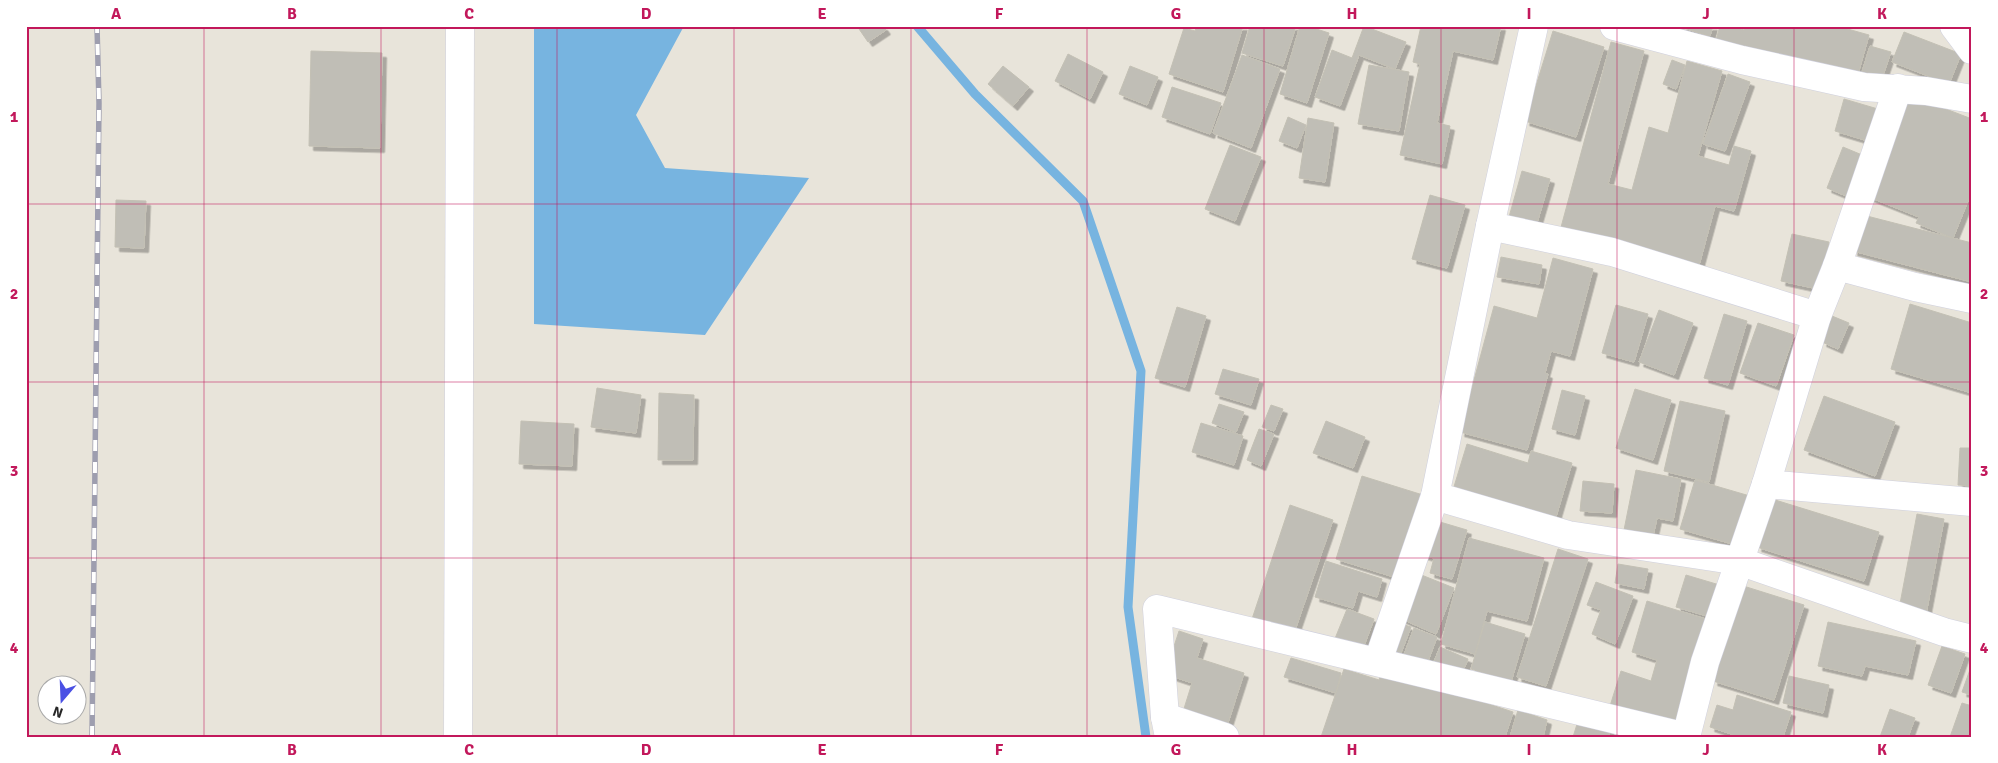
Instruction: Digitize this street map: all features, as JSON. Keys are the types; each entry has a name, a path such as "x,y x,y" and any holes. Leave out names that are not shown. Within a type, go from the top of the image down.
{"street":[{"path":"458,737 460,26"},
{"path":"1378,661 1435,496 1490,226 1534,26"},
{"path":"1614,26 1742,60 1855,85 1898,88 1972,99"},
{"path":"1954,26 1972,50"},
{"path":"1225,737 1167,727 1157,608 1686,737 1705,662 1766,484 1817,316 1837,266 1898,88"},
{"path":"1490,226 1612,252 1817,316"},
{"path":"1837,266 1915,287 1972,299"},
{"path":"1766,484 1972,502"},
{"path":"1435,496 1568,536 1739,561 1944,632 1972,638"}],"water":[{"path":"534,26 684,26 636,115 665,168 809,178 705,335 534,324"}],"building":[{"path":"857,26 883,26 886,30 868,42"},
{"path":"1197,26 1243,26 1223,92 1169,74 1184,28 1195,31"},
{"path":"1250,26 1296,26 1283,66 1242,53"},
{"path":"1300,26 1307,26 1329,33 1307,103 1280,94"},
{"path":"1364,26 1406,42 1395,69 1359,55 1340,106 1315,97 1332,50 1352,58"},
{"path":"1421,26 1501,26 1493,60 1453,51 1437,123 1450,126 1442,164 1400,155 1420,64 1413,62"},
{"path":"1677,26 1713,26 1710,36"},
{"path":"1720,26 1731,26 1744,30 1745,26 1837,26 1869,35 1856,81 1716,40"},
{"path":"1553,31 1604,47 1576,137 1525,121"},
{"path":"1904,32 1961,54 1949,84 1892,62"},
{"path":"1611,42 1644,51 1608,184 1632,190 1649,127 1668,133 1687,61 1722,71 1698,156 1729,165 1734,146 1751,151 1734,211 1715,206 1698,269 1560,231"},
{"path":"1870,46 1891,52 1882,78 1862,72"},
{"path":"311,51 382,53 380,148 309,146"},
{"path":"1068,54 1103,72 1090,99 1055,81"},
{"path":"1242,55 1280,69 1251,148 1213,133"},
{"path":"1672,60 1685,65 1676,89 1663,84"},
{"path":"1369,65 1409,72 1399,131 1358,124"},
{"path":"1003,66 1029,87 1013,106 988,84"},
{"path":"1130,66 1158,77 1147,105 1119,94"},
{"path":"1728,74 1750,82 1725,151 1703,144"},
{"path":"1172,87 1221,103 1210,134 1162,117"},
{"path":"1904,93 1972,119 1972,191 1953,238 1916,223 1919,217 1864,195"},
{"path":"1844,99 1878,109 1868,141 1835,131"},
{"path":"1288,117 1306,125 1297,148 1279,141"},
{"path":"1308,118 1334,123 1325,182 1299,178"},
{"path":"1230,145 1261,157 1235,221 1205,209"},
{"path":"1843,147 1867,157 1851,198 1827,188"},
{"path":"1522,171 1550,179 1534,233 1507,224"},
{"path":"1430,195 1465,205 1447,268 1412,259"},
{"path":"116,200 146,201 144,248 115,247"},
{"path":"1863,215 1972,243 1972,282 1853,251"},
{"path":"1792,234 1829,242 1818,289 1781,281"},
{"path":"1501,257 1542,265 1539,284 1497,277"},
{"path":"1553,258 1593,269 1570,356 1551,351 1545,373 1548,374 1527,450 1460,432 1494,306 1537,318"},
{"path":"1910,304 1972,323 1972,393 1891,369"},
{"path":"1616,305 1648,314 1634,362 1602,353"},
{"path":"1177,307 1206,316 1185,387 1155,378"},
{"path":"1659,310 1693,323 1674,375 1639,362"},
{"path":"1724,314 1747,321 1728,385 1704,378"},
{"path":"1832,316 1849,323 1838,349 1822,342"},
{"path":"1758,323 1794,335 1776,386 1740,373"},
{"path":"1223,369 1259,379 1251,405 1215,394"},
{"path":"597,388 641,395 636,433 591,427"},
{"path":"1635,389 1671,400 1653,460 1616,448"},
{"path":"1562,390 1585,396 1575,435 1552,429"},
{"path":"659,393 694,395 693,460 658,460"},
{"path":"1824,396 1895,422 1875,476 1804,450"},
{"path":"1680,401 1725,411 1709,482 1664,471"},
{"path":"1219,404 1244,412 1236,432 1212,423"},
{"path":"1271,405 1283,409 1274,431 1262,427"},
{"path":"521,421 574,424 572,466 519,464"},
{"path":"1326,421 1365,437 1353,468 1313,453"},
{"path":"1201,423 1243,436 1234,465 1192,452"},
{"path":"1259,429 1274,434 1261,466 1247,460"},
{"path":"1467,444 1528,463 1531,451 1572,463 1555,520 1453,490"},
{"path":"1960,448 1972,448 1972,486 1958,485"},
{"path":"1636,470 1681,479 1673,521 1657,518 1653,536 1624,530"},
{"path":"1362,476 1423,495 1397,578 1336,559"},
{"path":"1695,480 1750,496 1736,545 1680,529"},
{"path":"1583,481 1614,484 1612,513 1580,511"},
{"path":"1772,499 1879,532 1864,581 1757,547"},
{"path":"1290,505 1333,520 1294,633 1252,619"},
{"path":"1917,514 1944,519 1926,614 1899,609"},
{"path":"1430,519 1467,530 1452,579 1430,573 1434,558 1419,554"},
{"path":"1469,538 1544,558 1527,621 1487,611 1475,654 1441,644"},
{"path":"1558,549 1588,559 1546,686 1517,677"},
{"path":"1326,561 1382,579 1377,597 1358,591 1353,608 1315,597"},
{"path":"1618,564 1648,569 1644,589 1615,583"},
{"path":"1414,572 1454,588 1436,634 1395,616"},
{"path":"1686,575 1723,586 1714,618 1676,607"},
{"path":"1596,582 1633,596 1615,644 1592,634 1601,610 1587,605"},
{"path":"1737,584 1804,605 1774,700 1713,681"},
{"path":"1647,601 1709,620 1676,726 1610,706 1621,671 1651,681 1657,660 1632,652"},
{"path":"1347,609 1374,619 1362,651 1334,641"},
{"path":"1396,622 1411,627 1399,658 1384,653"},
{"path":"1485,622 1525,634 1511,682 1471,669"},
{"path":"1828,622 1916,641 1908,675 1865,666 1862,676 1818,666"},
{"path":"1414,628 1437,637 1425,669 1402,660"},
{"path":"1179,631 1203,639 1197,658 1244,673 1226,729 1182,715 1192,683 1165,674"},
{"path":"1942,646 1965,654 1951,693 1928,685"},
{"path":"1440,647 1468,659 1461,676 1433,664"},
{"path":"1291,658 1341,673 1336,693 1284,677"},
{"path":"1972,664 1972,695 1962,692"},
{"path":"1344,669 1379,680 1383,669 1513,712 1505,737 1321,737"},
{"path":"1789,676 1829,685 1823,713 1783,703"},
{"path":"1737,695 1791,712 1783,737 1740,737 1710,727 1717,705 1733,710"},
{"path":"1962,703 1972,706 1972,737 1950,737"},
{"path":"1890,709 1915,718 1908,737 1880,737"},
{"path":"1518,710 1547,720 1543,737 1510,737"},
{"path":"1578,721 1610,730 1608,737 1573,737"}],"waterway":[{"path":"917,26 975,94 1083,201 1141,371 1128,607 1146,737"}],"railway":[{"path":"92,737 99,103 97,26"}]}
